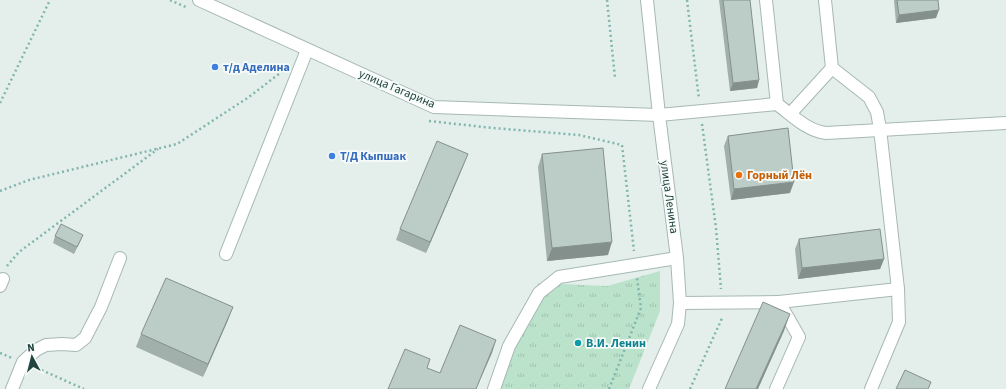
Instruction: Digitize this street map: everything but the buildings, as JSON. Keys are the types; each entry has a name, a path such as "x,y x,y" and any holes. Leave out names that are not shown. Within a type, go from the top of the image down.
{"street":[{"name":"улица Гагарина","path":"199,0 434,107 659,115 777,104"},
{"name":"улица Ленина","path":"647,0 659,115 678,258 680,302 678,324 649,389"},
{"path":"766,0 777,104 809,128 817,132 826,133 880,129 1006,124"},
{"path":"825,0 832,68 869,97 877,112 880,129 898,289 900,322 871,389"},
{"path":"226,254 307,50"},
{"path":"790,114 832,68"},
{"path":"12,389 23,362 36,350 46,345 76,345 85,338 101,307 120,258"},
{"path":"494,389 508,346 512,339 539,293 559,277 678,258"},
{"path":"680,302 779,302 898,289"},
{"path":"776,389 799,337 779,302"}],"path":[{"path":"0,103 50,0"},
{"path":"607,0 615,78"},
{"path":"687,0 716,228 723,318 690,389"},
{"path":"0,191 29,180 177,144 249,97 286,68"},
{"path":"3,278 19,252 160,148"},
{"path":"0,352 84,389"}],"green space":[{"path":"660,271 660,311 629,389 498,389 538,283 607,286"}],"place":[{"name":"т/д Аделина","path":"215,67"},
{"name":"Т/Д Кыпшак","path":"332,156"},
{"name":"Горный Лён","path":"739,175"},
{"name":"В.И. Ленин","path":"578,343"}]}
